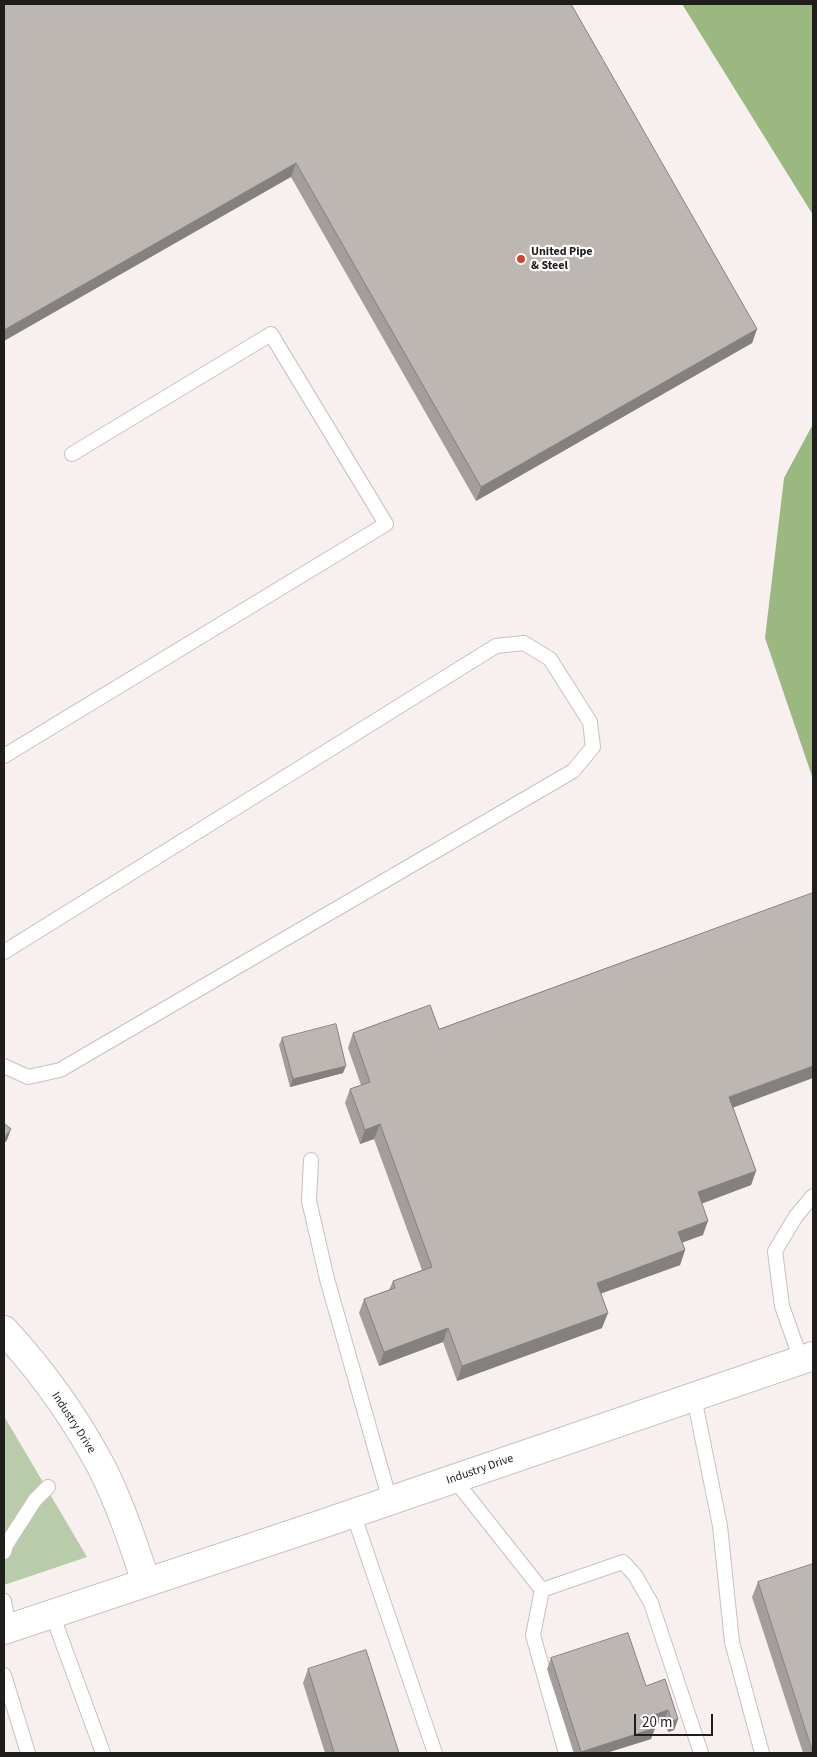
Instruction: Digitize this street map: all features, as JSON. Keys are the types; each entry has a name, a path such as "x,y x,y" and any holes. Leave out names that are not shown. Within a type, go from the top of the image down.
{"street":[{"name":"Industry Drive","path":"4,1330 27,1355 70,1416 102,1467 122,1512 146,1582"},
{"name":"Industry Drive","path":"7,1629 390,1501 807,1358"}],"lane":[{"path":"4,756 386,524 271,334 72,454"},
{"path":"4,952 496,646 524,643 550,659 590,722 593,747 572,771 556,781 60,1070 28,1078 4,1066"},
{"path":"311,1160 309,1201 327,1279 390,1501"},
{"path":"807,1358 782,1306 776,1251 796,1216 813,1196"},
{"path":"694,1397 720,1526 732,1642 762,1753"},
{"path":"454,1479 542,1590 533,1635 566,1753"},
{"path":"4,1552 6,1545 35,1500 48,1487"},
{"path":"354,1513 435,1753"},
{"path":"542,1590 623,1562 636,1575 651,1603 701,1753"},
{"path":"4,1601 7,1629"},
{"path":"52,1614 103,1753"},
{"path":"4,1675 28,1753"}],"green space":[{"path":"682,4 813,4 813,215"},
{"path":"813,424 813,779 765,638 784,478"},
{"path":"4,1416 87,1557 4,1585"}],"building":[{"name":"United Pipe & Steel","path":"4,4 571,4 757,329 481,487 296,163 4,330"},
{"path":"813,893 813,1066 729,1097 756,1171 698,1192 708,1221 678,1232 685,1250 597,1283 608,1313 462,1366 448,1328 384,1352 364,1299 395,1288 393,1281 432,1267 380,1124 365,1130 350,1089 370,1082 353,1033 430,1005 439,1029"},
{"path":"336,1024 346,1066 293,1079 282,1038"},
{"path":"4,1123 11,1129 4,1138"},
{"path":"813,1564 813,1753 758,1582"},
{"path":"628,1633 646,1686 665,1679 678,1719 672,1721 668,1710 651,1716 655,1728 581,1752 551,1658"},
{"path":"366,1650 399,1753 332,1753 334,1752 308,1669"}],"place":[{"name":"United Pipe & Steel","path":"521,259"}]}
